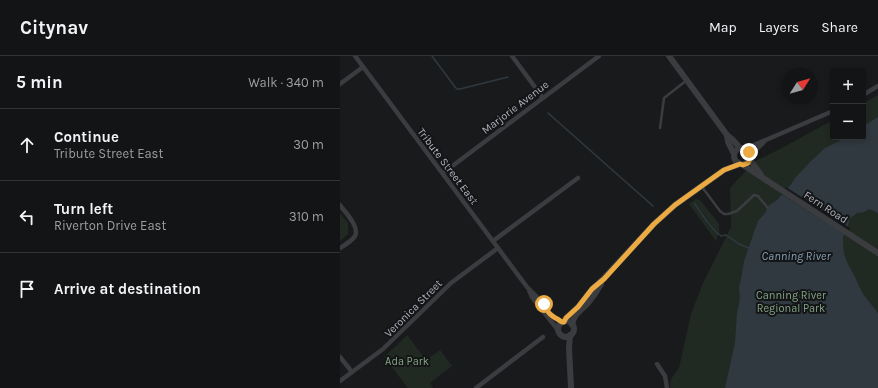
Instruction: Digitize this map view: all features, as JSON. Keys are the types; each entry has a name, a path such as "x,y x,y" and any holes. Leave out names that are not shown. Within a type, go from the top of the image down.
{"street":[{"name":"Tribute Street East","path":"355,56 527,287 540,300 550,315 563,322"},
{"path":"512,56 543,98"},
{"name":"Marjorie Avenue","path":"442,173 599,56"},
{"path":"669,56 727,135 743,148 748,150 750,157"},
{"path":"340,84 363,67"},
{"path":"866,93 878,86"},
{"path":"724,170 738,149 765,140 830,112"},
{"path":"727,135 728,142 734,154 734,160 742,165"},
{"path":"604,279 587,304 577,312 573,319 572,334 567,336 560,334 558,330 559,326 578,307 592,289 604,279 666,212 724,170 748,163 750,157 765,140"},
{"name":"Fern Road","path":"750,157 763,178"},
{"name":"Fern Road","path":"742,165 878,253"},
{"path":"493,241 578,178"},
{"path":"340,205 354,223 356,232 354,238 340,248"},
{"name":"Veronica Street","path":"340,381 387,346 450,284 498,248"},
{"name":"Tribute Street East","path":"527,287 532,297 558,330"},
{"path":"563,322 569,322 572,325"},
{"path":"567,336 571,388"},
{"path":"476,388 543,337"},
{"path":"340,357 352,372"},
{"path":"657,364 665,376 667,388"}],"lane":[{"path":"660,128 664,98 687,80"},
{"path":"701,186 724,214 737,210 754,195 758,196 767,207"}],"green space":[{"name":"Canning River Regional Park","path":"878,95 878,388 670,388 671,379 679,368 691,314 703,283 731,227 730,188 755,161 830,122 830,140 866,140 866,101"},
{"path":"696,199 700,200 719,224 719,233 696,204 694,204 711,228 718,234 716,241 689,204"},
{"path":"340,213 348,223 348,234 340,241"},
{"name":"Ada Park","path":"407,335 426,360 440,350 452,366 430,383 433,388 408,388 384,357"}],"water":[{"name":"Canning River Regional Park","path":"878,117 878,214 869,209 864,212 857,213 849,219 848,227 843,237 843,245 847,262 863,294 878,313 878,388 725,388 735,343 737,313 740,299 739,288 744,261 758,221 766,212 767,207 777,200 795,178 825,148 841,140 866,140 866,124"}],"pier":[{"path":"786,187 850,228 849,232 846,235 780,193"}],"waterway":[{"path":"432,56 457,89 508,77"},
{"path":"548,113 653,206"},
{"path":"695,204 717,233 721,236 726,235 739,244 749,248"}],"route":[{"path":"544,304 550,315 564,322 592,289 604,279 666,212 724,170 740,164 743,165 748,163 751,157 749,152"}],"water label":[{"name":"Canning River","path":"796,256"}]}
